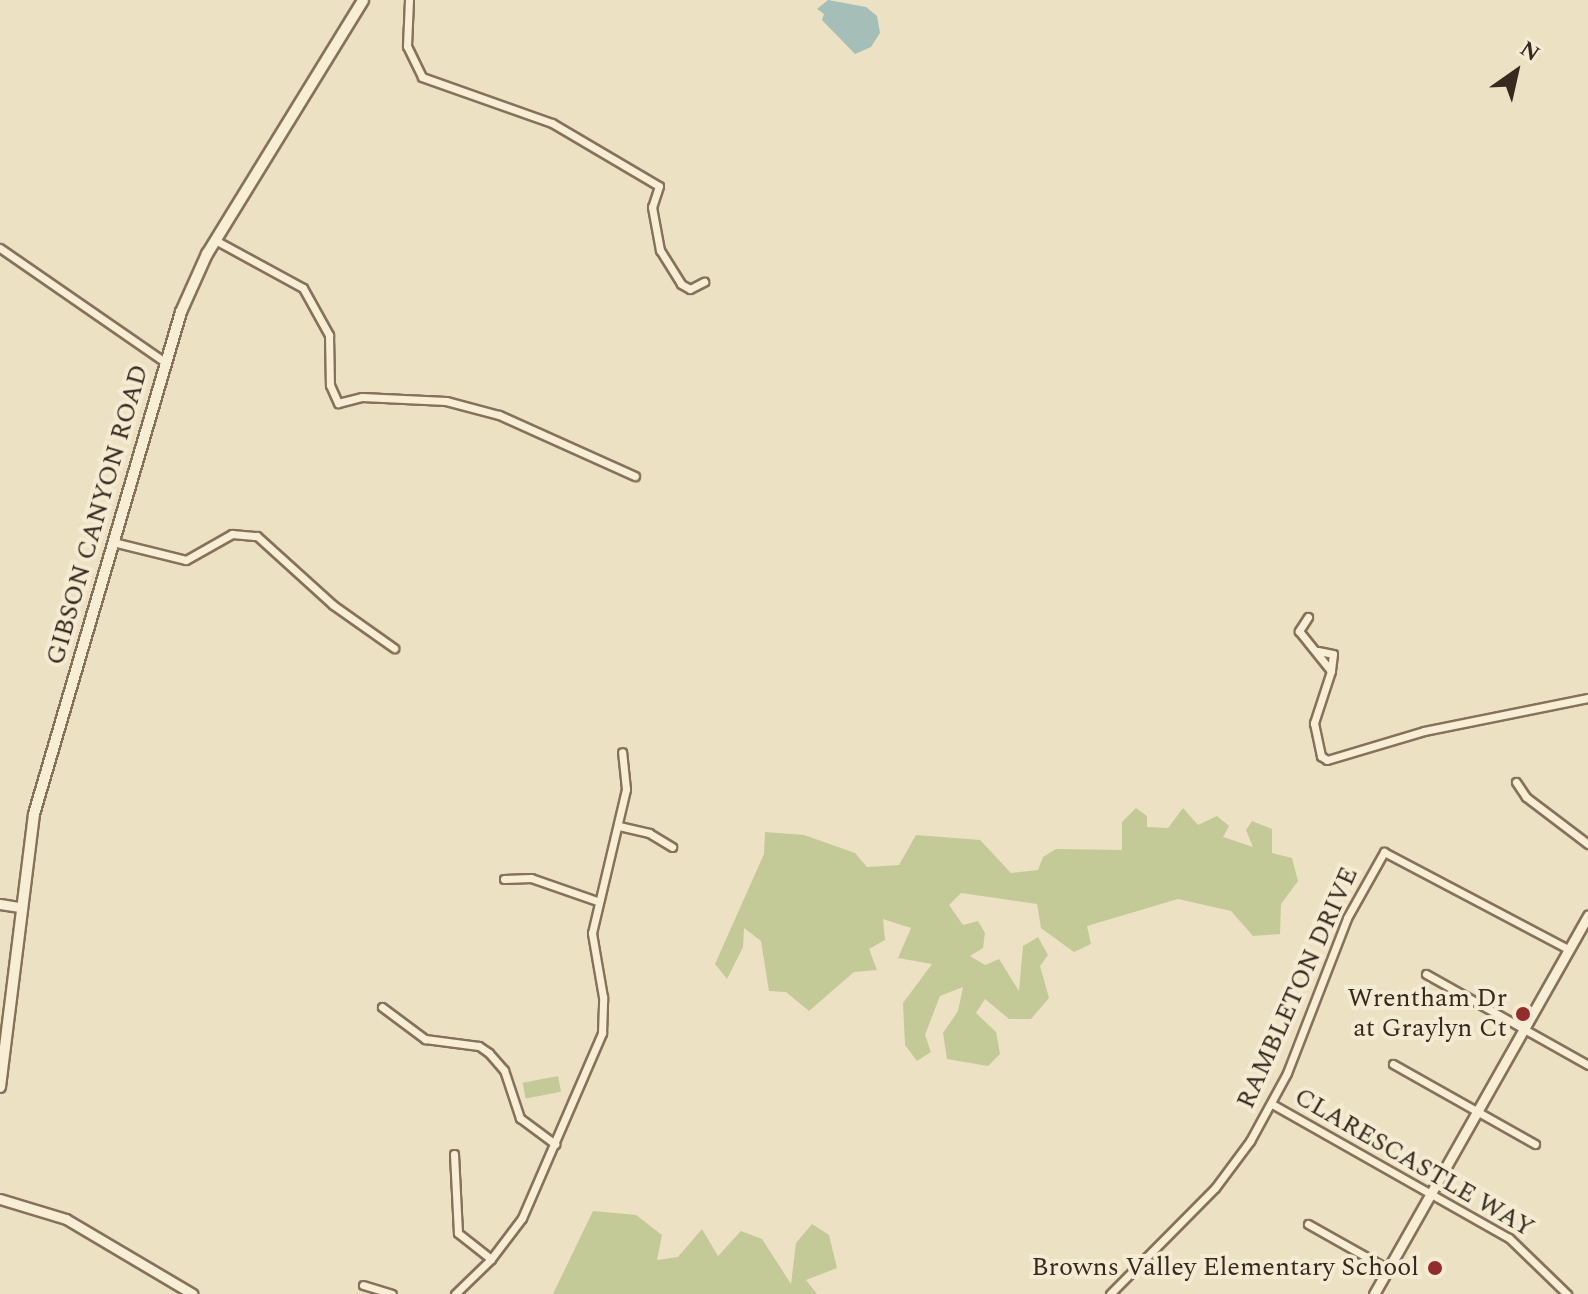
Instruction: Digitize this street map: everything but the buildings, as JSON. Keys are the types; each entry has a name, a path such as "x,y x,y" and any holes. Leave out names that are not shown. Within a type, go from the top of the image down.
{"main road":[{"name":"GIBSON CANYON ROAD","path":"0,1087 34,814 189,291 215,240 363,0"}],"street":[{"path":"409,0 407,46 422,77 445,90 493,100 552,123 659,186 652,207 666,265 690,289 704,282"},
{"path":"215,240 303,288 327,327 332,353 330,385 338,403 362,397 446,401 499,415 635,476"},
{"path":"0,248 166,363"},
{"path":"113,542 186,560 232,534 257,536 333,605 394,648"},
{"path":"1308,617 1299,631 1331,671 1314,723 1323,758 1335,760 1424,731 1588,698"},
{"path":"455,1294 491,1259 522,1218 602,1033 603,997 592,933 597,901 619,826 626,789 622,752"},
{"path":"1516,782 1526,797 1588,844"},
{"path":"619,826 641,830 672,847"},
{"name":"RAMBLETON DRIVE","path":"1110,1294 1215,1188 1272,1104 1347,918 1384,852 1568,949"},
{"path":"504,879 531,878 597,901"},
{"path":"0,904 20,907"},
{"path":"1374,1294 1588,915"},
{"path":"1426,974 1588,1065"},
{"path":"382,1007 425,1039 479,1046 489,1053 504,1070 520,1118 555,1144"},
{"path":"1393,1064 1535,1144"},
{"name":"CLARESCASTLE WAY","path":"1272,1104 1520,1246 1567,1294"},
{"path":"454,1154 458,1233 491,1259"},
{"path":"0,1199 66,1219 193,1294"},
{"path":"1308,1224 1388,1269"},
{"path":"363,1285 392,1294"}],"green space":[{"path":"1136,808 1147,816 1147,827 1168,828 1183,808 1198,825 1217,816 1229,826 1223,837 1253,847 1246,830 1252,821 1272,829 1272,853 1292,858 1298,881 1281,904 1280,934 1253,936 1231,911 1178,899 1087,926 1091,944 1074,952 1041,928 1037,904 961,893 949,905 963,925 978,921 985,933 983,948 970,956 985,965 999,959 1019,991 1023,946 1038,937 1048,955 1040,966 1049,998 1031,1019 1009,1019 985,999 976,1013 996,1032 1000,1054 988,1066 947,1059 943,1033 958,1011 963,987 940,996 925,1035 931,1052 917,1061 905,1045 903,1003 932,964 898,958 911,928 883,919 885,940 869,949 877,970 854,972 809,1011 786,992 769,991 761,941 744,928 743,947 727,979 715,964 764,854 765,832 804,835 855,853 867,867 899,865 916,835 980,840 1011,873 1038,870 1043,857 1056,849 1122,850 1122,822"},
{"path":"558,1076 561,1092 526,1099 523,1083"},
{"path":"593,1211 636,1215 662,1235 657,1260 678,1257 702,1229 718,1256 741,1231 762,1239 791,1284 796,1243 812,1224 829,1235 837,1268 806,1280 817,1294 553,1294"}],"water":[{"path":"828,0 866,7 877,16 880,33 871,47 855,54 822,20 824,14 817,9"}],"place":[{"name":"Wrentham Dr at Graylyn Ct","path":"1523,1014"},
{"name":"Browns Valley Elementary School","path":"1435,1268"}]}
